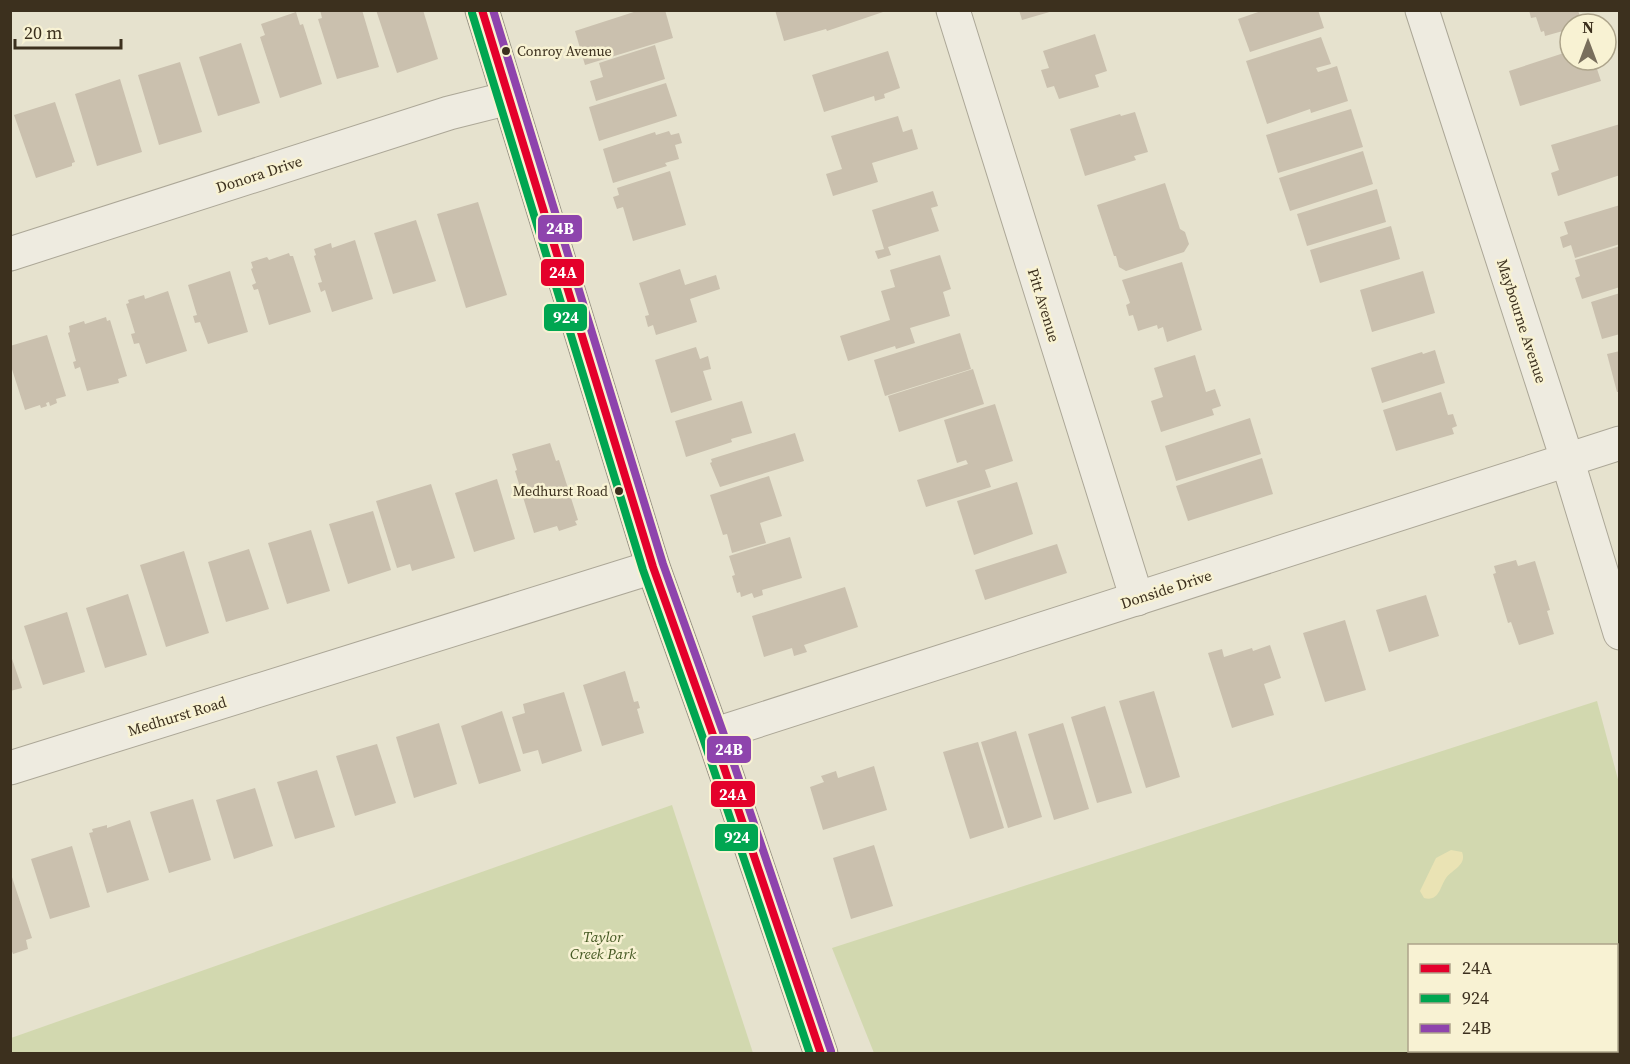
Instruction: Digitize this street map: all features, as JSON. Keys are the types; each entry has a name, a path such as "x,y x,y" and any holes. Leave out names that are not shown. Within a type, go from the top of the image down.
{"street":[{"path":"482,10 653,567 713,735 821,1053"},
{"name":"Pitt Avenue","path":"952,10 1137,599"},
{"name":"Maybourne Avenue","path":"1422,10 1567,459 1620,633"},
{"name":"Donora Drive","path":"10,254 449,113 509,98"},
{"name":"Donside Drive","path":"713,735 1620,443"},
{"name":"Medhurst Road","path":"10,768 653,567"}],"green space":[{"path":"1597,701 1619,783 1619,1053 874,1053 832,948"},
{"name":"Taylor Creek Park","path":"672,805 753,1053 11,1053 11,1038"}],"sand":[{"path":"1451,850 1462,852 1461,864 1446,878 1436,896 1429,899 1424,898 1420,891 1436,858"}],"building":[{"path":"320,10 362,10 379,67 337,79 318,19 322,18"},
{"path":"376,10 423,10 438,59 397,73"},
{"path":"640,10 665,10 673,38 585,65 575,31"},
{"path":"775,10 886,11 827,31 826,29 784,41"},
{"path":"1019,10 1053,10 1053,11 1022,20"},
{"path":"1264,10 1318,10 1324,28 1250,52 1238,19"},
{"path":"1529,10 1578,10 1579,12 1558,12 1558,32 1545,36 1544,31 1541,32 1536,17 1531,18"},
{"path":"296,12 300,25 303,24 322,84 280,98 260,37 265,35 261,24"},
{"path":"1095,34 1107,71 1095,75 1099,87 1059,99 1054,86 1047,88 1041,70 1049,68 1043,51"},
{"path":"1321,37 1331,64 1316,68 1318,72 1337,66 1348,101 1311,113 1310,109 1267,124 1246,61"},
{"path":"241,43 260,103 218,116 199,57"},
{"path":"655,45 665,79 596,101 590,81 603,77 599,63"},
{"path":"888,51 900,88 884,94 885,98 875,101 874,96 824,112 812,75"},
{"path":"1558,55 1558,72 1598,72 1601,81 1520,106 1509,71"},
{"path":"180,62 202,132 159,145 138,75"},
{"path":"120,79 142,152 97,166 75,94"},
{"path":"666,83 677,116 599,141 589,107"},
{"path":"55,102 75,162 72,166 36,178 14,115"},
{"path":"1351,109 1363,147 1278,173 1266,135"},
{"path":"1135,112 1148,152 1134,156 1136,160 1085,176 1070,129 1120,114 1121,116"},
{"path":"898,116 903,132 912,129 918,149 872,163 878,182 833,196 826,174 842,169 831,136"},
{"path":"1620,124 1620,175 1558,196 1551,173 1559,170 1551,145"},
{"path":"669,131 671,135 679,133 682,143 675,145 679,159 665,163 667,166 613,183 603,149 655,132 656,135"},
{"path":"1363,151 1373,184 1290,211 1279,178"},
{"path":"670,171 686,225 633,241 623,207 617,209 613,197 619,195 617,188"},
{"path":"1165,183 1180,229 1185,232 1189,244 1184,252 1126,271 1119,267 1116,256 1114,256 1097,205"},
{"path":"1377,189 1386,222 1307,246 1297,214"},
{"path":"933,191 938,206 931,208 939,231 888,247 891,255 878,259 875,251 884,249 872,210"},
{"path":"478,202 507,295 466,308 437,214"},
{"path":"1620,205 1620,244 1575,258 1571,245 1563,248 1560,237 1568,234 1564,222"},
{"path":"416,220 436,281 393,294 374,233"},
{"path":"1391,226 1400,259 1320,283 1310,250"},
{"path":"355,240 373,299 332,312 325,290 321,292 318,283 322,282 314,249 331,243 332,248"},
{"path":"1620,246 1620,287 1582,299 1575,278 1580,276 1575,260"},
{"path":"289,253 293,256 311,312 269,325 258,289 254,290 252,285 256,283 251,262 267,257 269,260"},
{"path":"940,255 951,289 943,292 950,316 910,328 915,343 896,349 895,346 848,361 840,336 890,320 881,291 895,287 890,270"},
{"path":"1182,262 1202,330 1167,342 1163,327 1158,329 1157,325 1138,331 1133,315 1129,316 1126,305 1130,303 1122,280"},
{"path":"680,269 685,285 716,275 720,289 690,299 697,322 656,335 653,325 648,327 645,316 649,315 639,283"},
{"path":"230,271 248,332 208,344 200,322 195,323 193,316 197,315 188,285"},
{"path":"1423,271 1435,313 1372,332 1360,290"},
{"path":"168,291 187,351 146,364 139,343 134,344 131,334 135,333 126,304 129,303 128,300 144,295 145,299"},
{"path":"1620,293 1620,334 1602,339 1591,302"},
{"path":"106,317 107,321 110,320 127,376 118,379 119,383 87,391 80,367 75,369 73,362 76,361 68,333 70,332 69,326 84,321 85,324"},
{"path":"960,333 971,369 885,396 874,360"},
{"path":"47,335 66,396 56,399 57,403 50,406 49,402 46,403 47,406 41,408 40,405 25,410 10,363 10,346"},
{"path":"696,347 700,359 708,356 711,369 703,371 712,400 671,413 655,360"},
{"path":"1435,350 1445,383 1382,403 1371,368"},
{"path":"1620,351 1620,392 1617,392 1607,354"},
{"path":"1195,355 1206,392 1215,389 1221,406 1212,409 1214,415 1161,432 1151,401 1163,397 1154,368"},
{"path":"973,369 984,404 899,432 888,396"},
{"path":"1441,392 1448,415 1453,414 1457,426 1452,428 1454,434 1396,451 1383,410"},
{"path":"742,401 752,433 686,457 675,421"},
{"path":"995,404 1013,461 985,470 991,487 926,507 917,480 968,464 966,460 957,463 944,420"},
{"path":"1250,418 1261,454 1176,481 1165,446"},
{"path":"795,433 804,461 720,487 710,463 711,459"},
{"path":"550,443 556,461 559,460 578,520 575,521 577,525 559,531 557,526 534,533 512,454"},
{"path":"1262,458 1273,494 1188,521 1176,486"},
{"path":"769,476 782,516 760,523 766,543 732,553 727,534 723,535 710,495"},
{"path":"497,479 515,539 474,552 455,493"},
{"path":"1017,482 1033,534 974,555 957,501"},
{"path":"431,484 455,558 412,571 410,564 397,568 376,501"},
{"path":"373,511 391,570 348,584 329,524"},
{"path":"311,530 330,591 287,604 268,543"},
{"path":"790,537 802,578 762,590 763,595 754,598 752,593 741,597 740,592 737,593 732,576 735,575 729,556"},
{"path":"1057,544 1067,573 985,600 975,570"},
{"path":"249,549 269,609 226,622 208,562"},
{"path":"184,551 209,633 166,647 140,565"},
{"path":"1516,560 1518,566 1535,561 1550,610 1547,611 1554,634 1519,645 1511,622 1508,623 1493,574 1496,573 1494,566"},
{"path":"845,587 858,627 804,645 807,652 794,656 792,648 764,657 752,616"},
{"path":"128,594 147,655 105,668 86,608"},
{"path":"1426,595 1439,636 1389,652 1376,610"},
{"path":"67,612 85,672 43,685 24,626"},
{"path":"1345,620 1366,690 1325,702 1303,633"},
{"path":"1270,645 1281,678 1264,684 1274,715 1232,728 1208,653 1222,649 1224,657"},
{"path":"10,653 22,688 10,691"},
{"path":"625,671 634,702 638,701 640,708 637,709 644,733 602,746 583,685"},
{"path":"1154,691 1180,777 1146,788 1119,701"},
{"path":"564,692 582,751 542,764 538,750 523,754 512,717 525,713 523,704"},
{"path":"1105,706 1132,793 1097,803 1071,717"},
{"path":"502,711 521,771 479,784 461,726"},
{"path":"439,723 457,784 414,798 396,737"},
{"path":"1063,723 1089,809 1054,820 1028,734"},
{"path":"1016,731 1042,817 1008,828 981,742"},
{"path":"978,742 1004,828 970,839 943,752"},
{"path":"377,744 396,803 355,816 336,756"},
{"path":"874,766 887,810 823,830 810,787 824,782 821,776 836,771 838,778"},
{"path":"317,770 335,827 295,839 277,782"},
{"path":"255,788 273,846 234,859 216,800"},
{"path":"193,799 211,860 169,873 150,812"},
{"path":"130,820 149,880 107,893 89,833 93,832 92,829 107,825 107,828"},
{"path":"874,845 893,906 851,919 833,858"},
{"path":"72,846 90,907 50,919 31,859"},
{"path":"10,871 32,938 26,940 28,949 13,954 10,947"}],"transit line":[{"name":"24A","path":"482,10 653,567 713,735 821,1054"},
{"name":"24B","path":"493,10 663,564 723,732 831,1051"},
{"name":"924","path":"472,13 643,570 703,738 810,1054"}],"place":[{"name":"Conroy Avenue","path":"506,51"},
{"name":"Medhurst Road","path":"619,491"}]}
